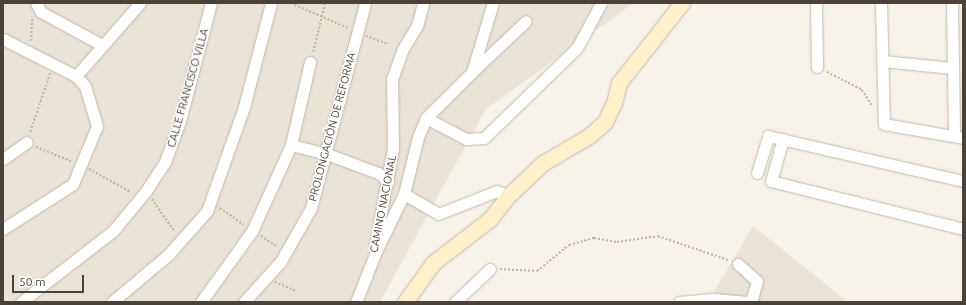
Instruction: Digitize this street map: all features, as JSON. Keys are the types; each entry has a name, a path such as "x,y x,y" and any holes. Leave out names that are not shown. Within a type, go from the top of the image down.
{"street":[{"path":"78,78 102,45 140,3"},
{"name":"CALLE FRANCISCO VILLA","path":"21,302 113,231 146,191 173,145 211,3"},
{"path":"112,302 168,256 180,239 207,211 212,202 244,107 271,3"},
{"name":"PROLONGACIÓN DE REFORMA","path":"244,302 286,253 311,208 327,154 365,3"},
{"name":"CAMINO NACIONAL","path":"370,267 388,181 393,149 392,79 403,50 417,26 424,3"},
{"path":"472,72 493,3"},
{"path":"426,118 466,139 484,138 578,48 600,3"},
{"path":"816,3 817,67"},
{"path":"881,3 884,124 959,137 953,68 952,3"},
{"path":"405,302 433,263 490,219 508,196 543,163 589,136 605,122 614,103 619,83 682,4"},
{"path":"34,6 41,12 102,45"},
{"path":"356,302 370,267 404,194 418,137 426,118 526,21"},
{"path":"3,39 78,78 85,86 97,126 73,184 3,229"},
{"path":"882,61 953,68"},
{"path":"201,302 252,231 291,145 310,62"},
{"path":"757,173 768,136 963,181"},
{"path":"783,139 771,181 963,229"},
{"path":"3,159 27,142"},
{"path":"291,145 327,154 378,173 388,181"},
{"path":"404,194 438,214 497,191 508,196"},
{"path":"738,264 757,281 751,302"},
{"path":"455,302 490,269"},
{"path":"679,302 713,299 745,302"}],"path":[{"path":"291,3 388,44"},
{"path":"310,62 322,17 324,3"},
{"path":"30,52 34,6"},
{"path":"27,142 53,64"},
{"path":"817,67 862,90 884,124"},
{"path":"146,191 180,239"},
{"path":"212,202 286,253"},
{"path":"490,269 538,271 569,245 594,238 617,242 658,236 738,264"},
{"path":"266,277 296,291"}],"shaded area":[{"path":"3,3 634,3 486,109 380,302 3,302"},
{"path":"753,226 848,302 708,302"}]}
